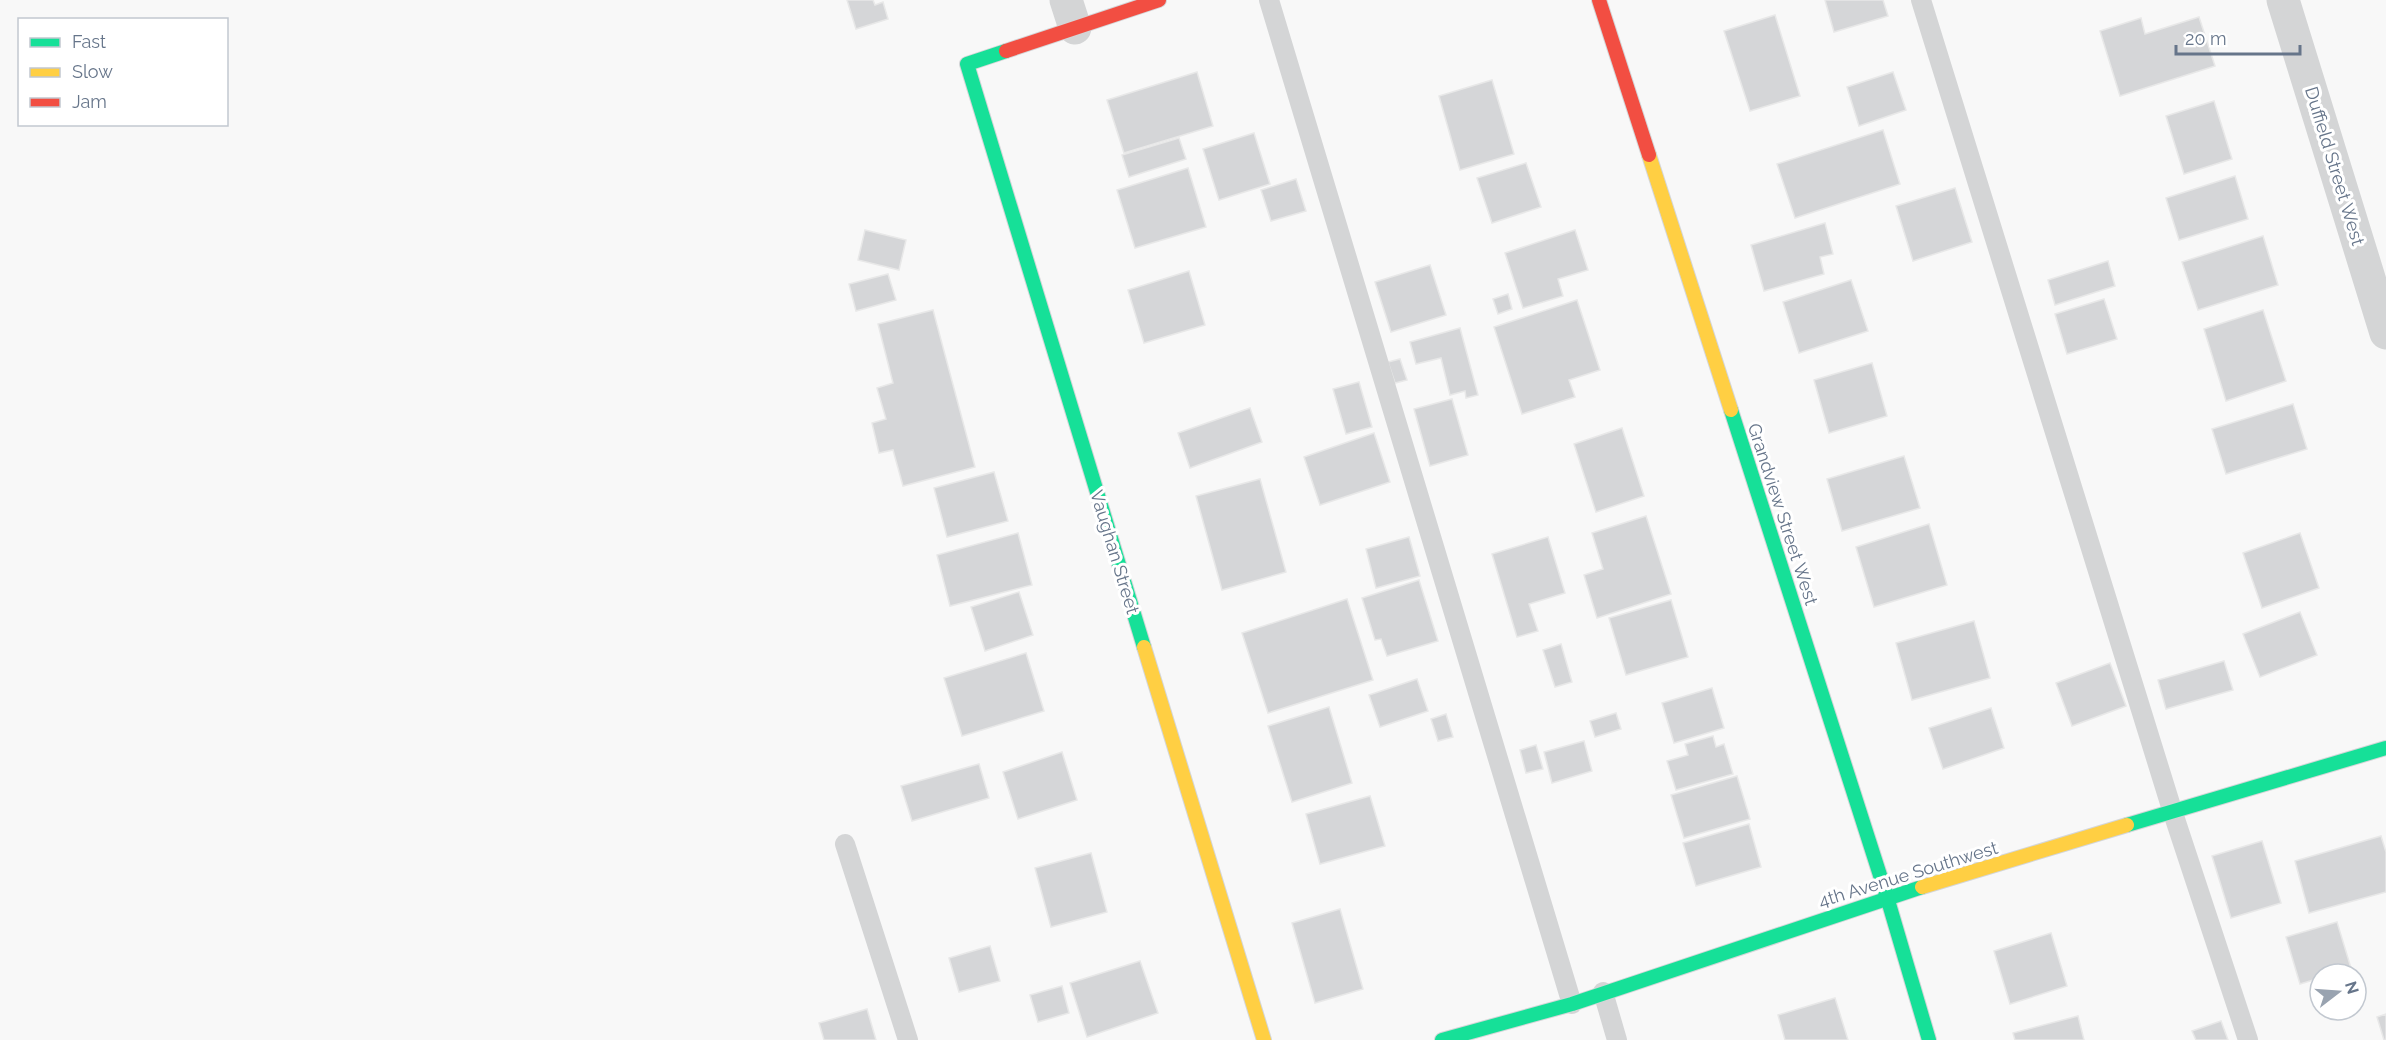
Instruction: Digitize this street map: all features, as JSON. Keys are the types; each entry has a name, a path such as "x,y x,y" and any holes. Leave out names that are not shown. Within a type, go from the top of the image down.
{"street":[{"path":"1070,14 1160,0"},
{"name":"Grandview Street West","path":"1599,0 1887,897 1929,1040"},
{"name":"Duffield Street West","path":"2283,0 2386,333"},
{"name":"Vaughan Street","path":"1070,14 967,64 1264,1040"},
{"name":"4th Avenue Southwest","path":"1442,1040 1572,1004 1887,897 2386,748"}],"lane":[{"path":"1269,0 1572,1004"},
{"path":"1921,0 2173,813 2248,1040"},
{"path":"845,844 908,1040"},
{"path":"1603,992 1617,1040"}],"building":[{"path":"847,0 873,0 875,5 883,2 888,19 856,29"},
{"path":"1825,0 1883,0 1888,16 1834,32"},
{"path":"1775,15 1800,96 1750,111 1724,31"},
{"path":"2199,17 2215,66 2120,96 2100,31 2141,18 2145,34"},
{"path":"1197,72 1213,126 1124,153 1107,100"},
{"path":"1893,72 1906,110 1859,126 1847,87"},
{"path":"1492,80 1514,154 1460,170 1439,96"},
{"path":"2214,101 2232,159 2184,174 2166,116"},
{"path":"1883,130 1900,184 1795,218 1777,164"},
{"path":"1254,133 1270,184 1219,200 1203,149"},
{"path":"1179,138 1186,159 1129,177 1122,155"},
{"path":"1526,163 1541,207 1492,223 1477,178"},
{"path":"1188,168 1206,227 1135,248 1117,190"},
{"path":"2235,176 2248,219 2179,240 2166,198"},
{"path":"1296,179 1306,211 1271,221 1261,190"},
{"path":"1955,188 1972,242 1913,261 1896,206"},
{"path":"1825,223 1833,254 1820,257 1824,274 1764,291 1751,245"},
{"path":"865,230 906,240 899,270 858,260"},
{"path":"1575,230 1588,270 1558,279 1563,296 1523,308 1505,253"},
{"path":"2263,236 2278,285 2198,310 2182,262"},
{"path":"2108,261 2115,286 2055,305 2048,280"},
{"path":"1430,265 1446,315 1391,332 1375,282"},
{"path":"1189,271 1205,325 1144,343 1128,290"},
{"path":"888,274 896,300 856,311 849,284"},
{"path":"1851,280 1868,331 1799,353 1783,302"},
{"path":"1508,294 1512,309 1498,314 1493,299"},
{"path":"2104,299 2117,339 2067,354 2055,314"},
{"path":"1577,300 1600,370 1569,380 1575,397 1522,414 1494,327"},
{"path":"933,310 975,467 903,486 893,450 879,453 872,423 886,419 877,388 893,383 878,324"},
{"path":"2263,310 2286,381 2226,401 2204,329"},
{"path":"1460,328 1478,395 1466,398 1465,391 1450,395 1441,358 1416,364 1410,342"},
{"path":"1400,359 1407,380 1395,383 1388,362"},
{"path":"1872,363 1887,416 1829,433 1814,380"},
{"path":"1359,382 1372,427 1346,434 1333,389"},
{"path":"1452,399 1468,455 1430,466 1414,409"},
{"path":"2293,404 2307,449 2226,474 2212,429"},
{"path":"1250,408 1262,442 1190,468 1178,433"},
{"path":"1622,428 1644,496 1596,512 1574,444"},
{"path":"1374,433 1390,482 1320,505 1304,457"},
{"path":"1904,456 1920,508 1842,531 1827,479"},
{"path":"994,472 1008,521 947,537 934,488"},
{"path":"1260,479 1286,572 1222,590 1196,496"},
{"path":"1646,516 1671,594 1597,618 1584,575 1603,569 1592,533"},
{"path":"1929,524 1947,585 1874,607 1856,547"},
{"path":"1018,533 1032,585 950,606 937,555"},
{"path":"2300,533 2319,588 2262,608 2243,553"},
{"path":"1409,537 1420,576 1376,588 1366,549"},
{"path":"1548,537 1565,593 1529,604 1538,631 1517,637 1492,554"},
{"path":"1419,580 1438,641 1387,656 1381,639 1375,640 1362,598"},
{"path":"1019,592 1033,635 985,651 971,607"},
{"path":"1347,599 1373,680 1268,713 1242,633"},
{"path":"1671,600 1688,657 1626,675 1609,618"},
{"path":"2300,612 2317,655 2260,677 2243,634"},
{"path":"1974,621 1990,678 1912,700 1896,643"},
{"path":"1561,644 1572,682 1555,687 1543,650"},
{"path":"1026,653 1044,711 962,736 944,678"},
{"path":"2224,661 2233,690 2166,709 2158,680"},
{"path":"2110,663 2126,706 2072,726 2056,683"},
{"path":"1417,679 1428,711 1380,727 1369,695"},
{"path":"1712,688 1724,728 1674,743 1662,703"},
{"path":"1329,707 1352,783 1292,802 1268,726"},
{"path":"1991,708 2004,748 1943,769 1929,728"},
{"path":"1616,713 1621,729 1595,737 1590,721"},
{"path":"1446,714 1453,737 1438,741 1431,719"},
{"path":"1713,736 1716,747 1724,744 1733,774 1676,790 1667,761 1688,755 1685,744"},
{"path":"1584,741 1592,771 1552,783 1544,752"},
{"path":"1536,745 1543,769 1526,773 1520,750"},
{"path":"1062,752 1077,800 1018,819 1003,772"},
{"path":"979,764 989,798 912,821 901,786"},
{"path":"1737,776 1750,819 1684,838 1671,795"},
{"path":"1370,796 1385,846 1320,864 1306,814"},
{"path":"1749,824 1761,867 1696,886 1683,843"},
{"path":"2381,836 2386,852 2386,892 2309,913 2295,861"},
{"path":"2262,841 2281,903 2231,918 2212,856"},
{"path":"1091,853 1107,912 1051,927 1035,868"},
{"path":"1340,909 1363,989 1315,1003 1292,923"},
{"path":"2337,922 2349,962 2308,962 2308,982 2300,984 2286,937"},
{"path":"2051,933 2067,986 2010,1004 1994,951"},
{"path":"990,946 1000,981 959,992 949,958"},
{"path":"1140,961 1158,1013 1087,1037 1070,983"},
{"path":"1062,986 1069,1013 1038,1022 1030,995"},
{"path":"1835,998 1848,1040 1785,1040 1778,1015"},
{"path":"867,1009 876,1040 824,1040 819,1023"},
{"path":"2386,1014 2386,1040 2384,1040 2377,1017"},
{"path":"2078,1016 2084,1040 2015,1040 2013,1033"},
{"path":"2221,1021 2228,1040 2196,1040 2192,1031"}],"traffic: fast":[{"path":"1006,51 967,64 1144,647"},
{"path":"1731,410 1887,897 1929,1040"},
{"path":"2127,825 2386,748"},
{"path":"1442,1040 1572,1004 1922,887"}],"traffic: slow":[{"path":"1649,155 1731,410"},
{"path":"1144,647 1264,1040"},
{"path":"1922,887 2127,825"}],"traffic: jam":[{"path":"1006,51 1159,0"},
{"path":"1599,0 1649,155"}]}
